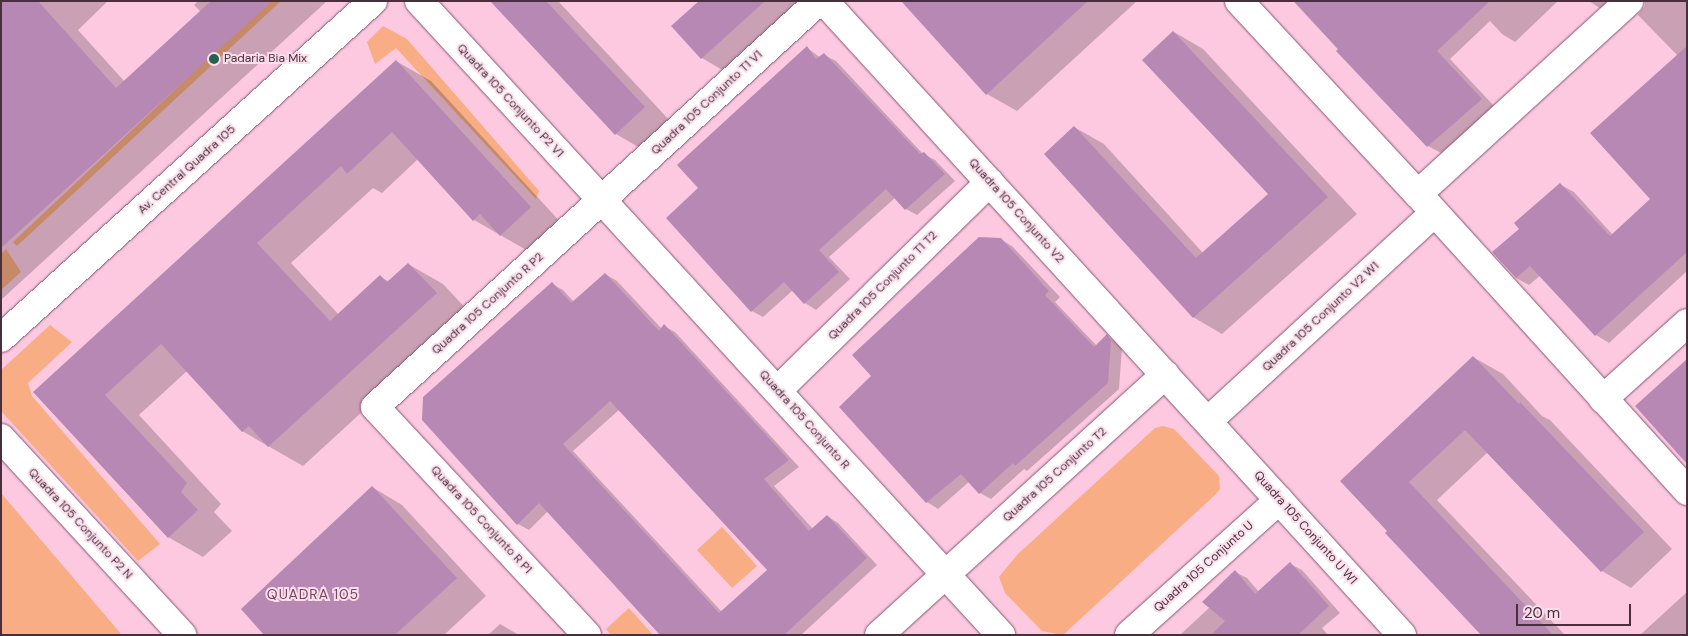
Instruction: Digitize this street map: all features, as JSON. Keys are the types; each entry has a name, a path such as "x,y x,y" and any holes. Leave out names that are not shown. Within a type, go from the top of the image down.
{"street":[{"name":"Av. Central Quadra 105","path":"1,338 373,1"},
{"name":"Quadra 105 Conjunto P2 V1","path":"419,1 602,200"},
{"path":"1239,1 1426,203 1687,491"},
{"name":"Quadra 105 Conjunto V2 W1","path":"1208,421 1629,1"},
{"name":"Quadra 105 Conjunto T1 V1","path":"602,200 818,3"},
{"name":"Quadra 105 Conjunto V2","path":"818,3 990,182 1208,421"},
{"name":"Quadra 105 Conjunto T1 T2","path":"777,391 990,182"},
{"name":"Quadra 105 Conjunto R","path":"602,200 1001,635"},
{"name":"Quadra 105 Conjunto R P2","path":"375,407 602,200"},
{"path":"1603,399 1687,323"},
{"name":"Quadra 105 Conjunto T2","path":"946,575 1165,374"},
{"name":"Quadra 105 Conjunto R P1","path":"375,407 587,635"},
{"name":"Quadra 105 Conjunto U W1","path":"1208,421 1402,635"},
{"name":"Quadra 105 Conjunto P2 N","path":"1,438 182,635"},
{"name":"Quadra 105 Conjunto U","path":"1129,635 1279,500"},
{"path":"879,635 946,575"}],"shaded area":[{"path":"269,1 281,1 17,246 13,242"},
{"path":"383,26 407,39 539,191 536,199 396,48 375,64 367,42"},
{"path":"6,249 21,272 1,290 1,254"},
{"path":"50,325 72,342 28,383 32,396 160,544 138,561 1,411 1,370"},
{"path":"1163,426 1174,429 1219,476 1220,489 1063,635 1042,631 1005,593 999,577 1017,555 1155,428"},
{"path":"1,493 122,635 1,635"},
{"path":"722,527 757,566 732,588 697,550"},
{"path":"629,608 653,635 611,635 606,629"}],"building":[{"path":"1,1 38,1 116,88 211,1 272,1 1,248"},
{"path":"490,1 546,1 645,107 615,135"},
{"path":"699,1 765,1 701,59 671,26"},
{"path":"901,1 1088,1 986,95"},
{"path":"1294,1 1490,1 1437,51 1482,99 1427,147 1336,51 1338,49"},
{"path":"1173,31 1328,197 1193,318 1044,154 1074,126 1196,258 1268,194 1142,60"},
{"path":"807,46 816,59 824,53 920,154 924,152 945,174 905,210 886,189 819,250 839,272 804,304 784,282 751,312 666,218 698,188 677,165"},
{"path":"1687,46 1687,252 1595,336 1530,266 1516,278 1492,252 1519,229 1514,223 1560,183 1610,236 1650,199 1590,133"},
{"path":"396,60 531,207 500,236 480,214 473,221 392,132 347,174 341,166 257,243 330,321 380,275 387,282 408,263 437,293 268,447 249,426 242,432 161,344 105,395 187,483 181,492 198,510 168,538 33,392"},
{"path":"979,237 1001,238 1049,291 1045,295 1094,347 1107,334 1111,340 1108,383 1015,466 1013,463 979,494 961,474 926,503 839,407 871,376 852,355"},
{"path":"605,273 659,331 664,324 789,460 764,479 809,531 827,515 867,558 784,635 660,635 539,503 517,525 422,420 423,397 552,282 571,303","holes":["610,401 767,570 719,613 563,444"]},
{"path":"1473,356 1519,404 1520,402 1644,532 1601,572 1465,430 1409,482 1553,635 1481,635 1385,533 1387,531 1340,481"},
{"path":"1687,359 1687,464 1635,406"},
{"path":"372,486 457,578 395,635 264,635 241,609"},
{"path":"1290,562 1329,606 1298,635 1211,635 1225,621 1202,602 1235,570 1255,594"}],"place":[{"name":"Padaria Bia Mix","path":"214,59"}],"district":[{"name":"QUADRA 105","path":"313,594"}]}
